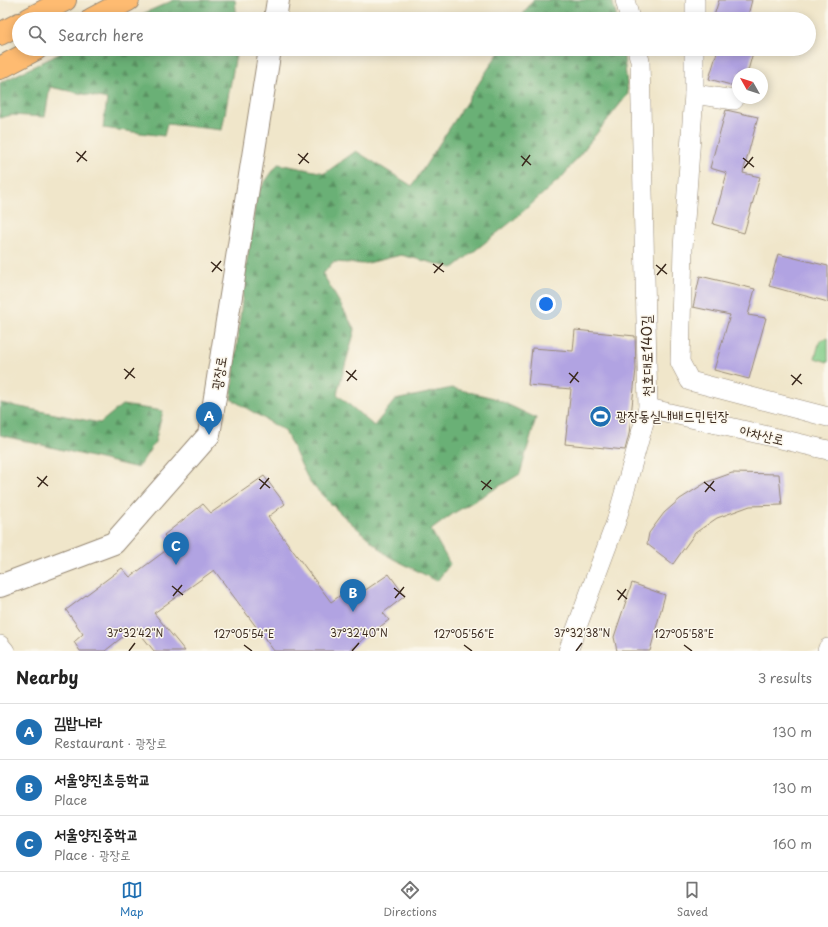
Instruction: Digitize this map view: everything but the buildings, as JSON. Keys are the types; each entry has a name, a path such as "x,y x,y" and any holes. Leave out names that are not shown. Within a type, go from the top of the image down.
{"main road":[{"path":"42,12 65,0"},
{"path":"105,12 128,0"},
{"path":"0,34 12,28"},
{"path":"0,68 23,56"}],"street":[{"path":"276,12 278,0"},
{"path":"625,0 628,12"},
{"path":"695,0 695,12"},
{"name":"광장로","path":"0,586 114,543 209,435 269,56"},
{"name":"천호대로140길","path":"568,651 616,522 648,408 639,56"},
{"path":"694,56 694,94 683,248 680,362 690,381 828,417"},
{"path":"694,94 732,100"},
{"name":"아차산로","path":"648,408 828,450"},
{"path":"0,645 5,651"}],"green space":[{"path":"174,0 235,0 236,12 147,12"},
{"path":"533,0 612,0 615,12 525,12"},
{"path":"55,56 236,56 222,130 167,124 164,136 103,128 107,99 50,87 45,117 11,115 0,118 0,83"},
{"path":"496,56 624,56 628,94 563,176 511,222 453,268 401,255 364,264 333,262 323,274 355,330 337,394 374,426 395,400 452,388 494,398 536,418 520,474 454,513 431,530 450,564 437,581 388,556 339,512 310,483 285,431 231,399 245,274 257,193 278,164 325,173 356,151 412,186"},
{"path":"828,338 828,362 815,358 820,340"},
{"path":"0,403 100,423 122,405 163,411 155,442 138,468 0,435"}],"place":[{"name":"광장동실내배드민턴장","path":"600,416"},
{"name":"김밥나라","path":"209,435"},
{"name":"서울양진중학교","path":"176,565"},
{"name":"서울양진초등학교","path":"353,612"}]}
